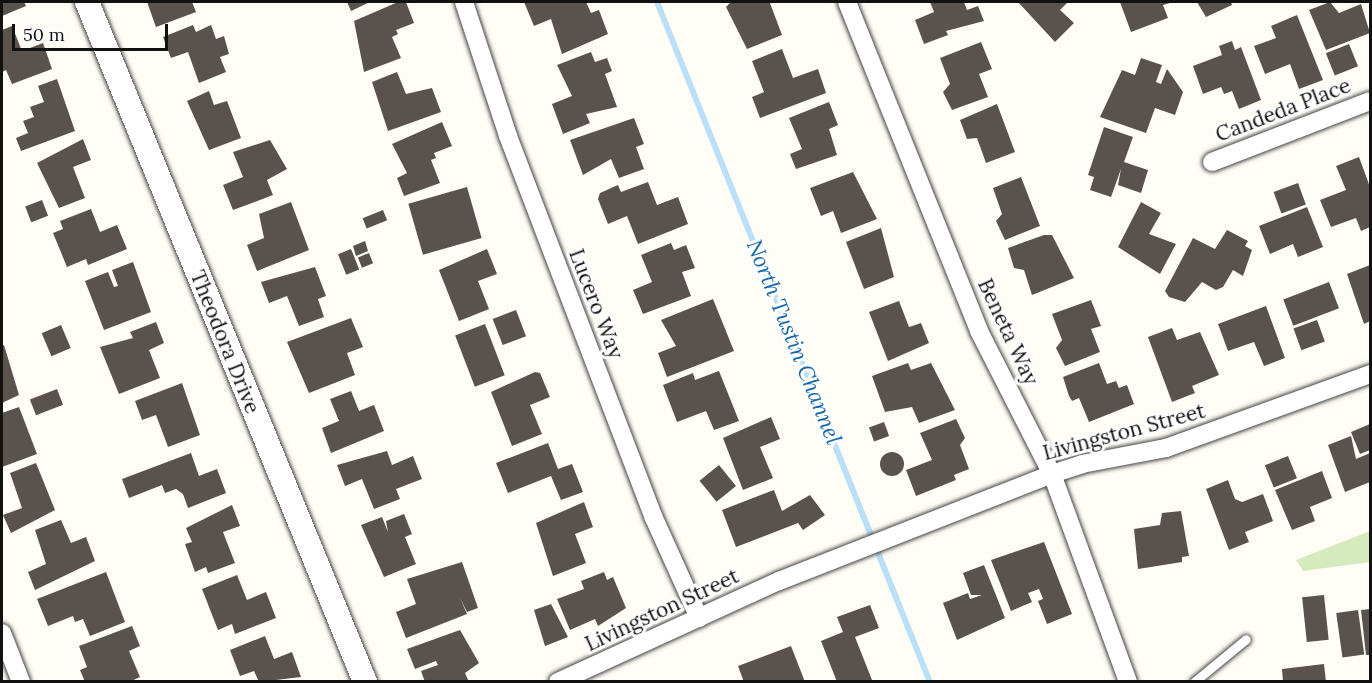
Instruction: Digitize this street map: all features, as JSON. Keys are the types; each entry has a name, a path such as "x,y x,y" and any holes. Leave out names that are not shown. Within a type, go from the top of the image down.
{"street":[{"name":"Theodora Drive","path":"87,2 365,681"},
{"name":"Lucero Way","path":"464,2 508,136 653,516 699,618"},
{"name":"Beneta Way","path":"847,2 979,331 1052,474 1128,681"},
{"name":"Candeda Place","path":"1212,162 1371,101"},
{"name":"Livingston Street","path":"558,681 852,553 1052,474 1082,464 1166,448 1371,374"},
{"path":"2,633 21,681"}],"lane":[{"path":"1194,681 1246,639"}],"green space":[{"path":"1370,531 1370,562 1303,571 1296,560"}],"building":[{"path":"2,2 24,2 26,6 2,16"},
{"path":"147,2 192,2 196,12 156,27"},
{"path":"347,2 370,2 351,11"},
{"path":"398,2 406,2 414,23 396,30 398,34 392,37 401,58 364,72 354,21"},
{"path":"524,2 586,2 591,13 599,10 608,34 562,54 551,19 534,26"},
{"path":"731,2 774,2 770,3 782,35 747,49 726,7"},
{"path":"930,2 964,2 967,10 978,6 984,21 946,31 948,35 924,44 915,20 934,12"},
{"path":"1018,2 1068,2 1060,10 1074,23 1055,42"},
{"path":"1120,2 1173,2 1163,5 1168,18 1131,32"},
{"path":"1197,2 1231,2 1232,5 1206,17"},
{"path":"1330,2 1339,13 1361,4 1370,33 1326,50 1309,10"},
{"path":"1297,15 1323,80 1299,89 1290,64 1265,74 1254,46 1276,38 1271,26"},
{"path":"193,25 196,32 211,25 216,39 224,36 229,54 220,57 226,72 199,83 188,52 171,58 163,37"},
{"path":"12,26 22,51 43,43 52,69 12,84 6,70 2,72 2,30"},
{"path":"1232,41 1235,50 1241,47 1261,100 1239,109 1232,91 1224,94 1221,87 1203,94 1193,66 1222,55 1219,46"},
{"path":"981,42 992,69 979,74 988,97 952,110 943,92 950,84 940,58"},
{"path":"1349,44 1358,66 1335,76 1326,53"},
{"path":"782,49 793,78 818,69 826,93 760,118 752,97 764,92 752,61"},
{"path":"591,52 595,62 607,58 612,71 605,74 617,107 586,114 590,123 563,134 552,104 572,96 557,65"},
{"path":"1141,58 1162,65 1156,82 1161,84 1167,69 1183,92 1175,115 1155,108 1146,133 1100,117 1122,70 1135,75"},
{"path":"397,72 406,94 432,88 441,112 388,131 372,82"},
{"path":"57,79 75,131 21,151 16,138 28,133 23,121 34,117 30,107 44,102 38,86"},
{"path":"209,91 214,105 227,101 241,138 209,150 187,101"},
{"path":"829,102 838,125 829,129 837,155 796,169 790,154 802,149 789,118"},
{"path":"997,104 1015,152 986,163 977,138 967,139 960,120"},
{"path":"634,118 644,144 636,147 644,169 619,178 611,159 583,175 570,140"},
{"path":"442,122 452,146 434,153 436,158 431,160 440,183 404,196 397,178 407,173 392,144"},
{"path":"1104,127 1133,137 1124,162 1148,170 1141,193 1118,185 1121,169 1111,197 1090,190 1094,177 1088,175"},
{"path":"83,139 91,160 73,167 85,198 59,208 37,163"},
{"path":"270,140 287,169 267,180 273,195 233,210 223,185 243,177 233,152"},
{"path":"1359,157 1370,187 1370,227 1361,231 1356,218 1331,227 1320,200 1346,190 1336,166"},
{"path":"853,172 877,219 841,233 833,211 821,216 810,188"},
{"path":"1021,177 1040,226 1005,240 996,221 1002,214 993,188"},
{"path":"648,182 657,205 678,197 688,224 638,244 627,216 608,224 598,199 600,193 618,185 621,192"},
{"path":"1298,183 1306,205 1281,214 1274,192"},
{"path":"467,187 482,238 423,255 408,204"},
{"path":"42,200 48,216 31,222 25,206"},
{"path":"291,202 309,250 257,271 247,245 264,238 259,214"},
{"path":"1141,202 1161,213 1149,234 1176,244 1160,274 1118,247"},
{"path":"1307,207 1323,247 1298,257 1293,244 1270,254 1259,226"},
{"path":"91,209 100,232 117,225 127,249 88,265 86,259 67,267 53,233 63,229 60,221"},
{"path":"383,210 387,220 367,228 363,218"},
{"path":"881,228 894,277 864,289 846,242"},
{"path":"1227,230 1248,241 1245,246 1252,250 1243,276 1233,270 1223,287 1216,290 1202,282 1185,302 1169,297 1165,291 1193,238 1215,249"},
{"path":"1044,235 1052,235 1074,278 1032,295 1024,270 1014,268 1008,248"},
{"path":"365,241 368,251 356,256 353,246"},
{"path":"671,243 674,250 686,245 695,268 682,272 691,296 643,314 633,290 652,282 641,255"},
{"path":"351,249 359,269 346,275 338,254"},
{"path":"487,249 497,274 478,281 489,309 459,321 439,270"},
{"path":"369,253 373,263 362,268 358,257"},
{"path":"133,262 151,312 104,330 85,281 108,272 114,287 118,286 112,270"},
{"path":"1370,265 1370,321 1364,324 1347,274"},
{"path":"315,267 326,296 318,299 324,317 299,326 287,296 269,303 261,282"},
{"path":"1329,282 1339,308 1293,326 1283,300"},
{"path":"713,299 734,351 667,377 658,353 676,346 661,320"},
{"path":"1091,300 1101,326 1091,329 1100,352 1065,366 1056,348 1062,340 1052,314"},
{"path":"899,301 909,327 921,323 929,343 888,361 869,312"},
{"path":"1266,306 1285,358 1264,366 1254,342 1228,351 1218,324"},
{"path":"516,310 526,336 503,345 493,319"},
{"path":"351,318 363,347 347,353 355,375 309,393 287,342"},
{"path":"1317,320 1325,342 1301,350 1294,329"},
{"path":"156,322 164,343 149,350 160,378 119,394 100,347 133,338 130,332"},
{"path":"485,324 505,375 475,387 455,335"},
{"path":"61,325 71,348 51,356 42,333"},
{"path":"1172,328 1177,340 1200,332 1219,375 1192,386 1195,393 1172,402 1148,337"},
{"path":"4,345 19,395 2,403 2,346"},
{"path":"908,363 911,370 931,363 955,410 919,423 912,407 885,412 872,376"},
{"path":"1099,363 1107,384 1116,381 1119,388 1127,385 1134,404 1089,422 1079,398 1072,401 1069,396 1063,377"},
{"path":"719,371 739,421 714,430 706,411 677,422 663,385 693,373 695,380"},
{"path":"535,372 540,373 550,397 530,405 542,434 512,446 491,392"},
{"path":"182,383 200,435 168,447 156,415 142,420 135,401"},
{"path":"57,389 63,405 36,415 30,399"},
{"path":"351,391 359,411 374,405 384,431 331,453 322,428 339,421 330,399"},
{"path":"19,407 37,454 2,467 2,413"},
{"path":"771,417 780,439 760,447 773,478 743,490 723,438"},
{"path":"956,419 965,438 960,445 969,469 954,475 956,480 916,496 906,470 932,460 920,433"},
{"path":"884,422 889,436 874,442 869,427"},
{"path":"1370,424 1370,450 1360,454 1351,432"},
{"path":"1351,436 1356,459 1370,453 1370,482 1345,492 1328,445"},
{"path":"548,443 558,469 572,464 583,492 561,500 551,476 508,493 496,463"},
{"path":"387,451 392,465 413,456 422,479 396,489 400,499 374,509 362,479 345,486 337,465"},
{"path":"892,452 897,453 903,459 903,469 897,475 892,476 887,475 881,469 880,464 881,459 887,453"},
{"path":"191,453 199,476 217,469 226,493 188,508 183,494 176,489 165,493 162,485 129,498 122,479"},
{"path":"1288,456 1297,478 1274,488 1265,465"},
{"path":"36,463 55,510 11,533 3,515 22,508 10,473"},
{"path":"719,465 736,486 717,502 700,481"},
{"path":"1322,471 1332,498 1310,507 1315,521 1292,530 1275,490"},
{"path":"1228,480 1235,499 1242,502 1263,494 1273,521 1245,532 1249,542 1229,550 1206,489"},
{"path":"774,490 782,511 810,495 825,515 803,530 798,523 736,547 722,510"},
{"path":"584,502 593,527 575,534 586,563 553,576 536,523"},
{"path":"232,505 240,526 223,532 235,563 208,573 206,567 195,572 185,544 192,542 186,528"},
{"path":"1181,511 1189,556 1182,557 1182,562 1138,569 1134,529 1160,525 1162,513"},
{"path":"404,514 412,534 405,537 416,564 384,577 361,525 382,517 388,532 386,521"},
{"path":"61,520 71,543 86,537 95,561 35,590 28,572 46,564 35,530"},
{"path":"1044,542 1072,614 1047,624 1038,601 1043,599 1039,589 1028,593 1032,602 1011,611 991,560"},
{"path":"462,562 478,608 467,612 460,598 467,614 406,638 396,612 416,604 407,579"},
{"path":"984,565 1005,618 957,640 943,603 968,593 970,599 982,595 971,595 963,573"},
{"path":"106,572 125,622 90,636 83,619 75,622 73,616 48,626 37,599"},
{"path":"604,572 607,580 613,577 626,608 598,626 595,619 570,630 557,599 584,589 581,581"},
{"path":"237,575 247,600 266,592 276,618 235,634 232,624 218,630 202,589"},
{"path":"1324,595 1329,640 1307,642 1302,597"},
{"path":"551,604 568,637 545,646 534,610"},
{"path":"870,605 879,628 855,637 872,680 837,682 821,641 843,632 837,617"},
{"path":"1370,609 1370,655 1366,655 1361,610"},
{"path":"1358,610 1364,655 1342,658 1336,613"},
{"path":"132,626 140,646 129,651 140,677 129,682 85,682 80,670 87,667 79,646"},
{"path":"460,630 479,663 465,673 469,682 425,682 421,671 438,665 436,661 415,669 407,649"},
{"path":"265,636 274,659 292,652 301,677 259,682 254,671 240,676 230,650"},
{"path":"791,646 805,682 744,682 738,666"},
{"path":"1324,664 1326,682 1283,682 1282,669"}],"waterway":[{"name":"North Tustin Channel","path":"657,2 930,682"}]}
